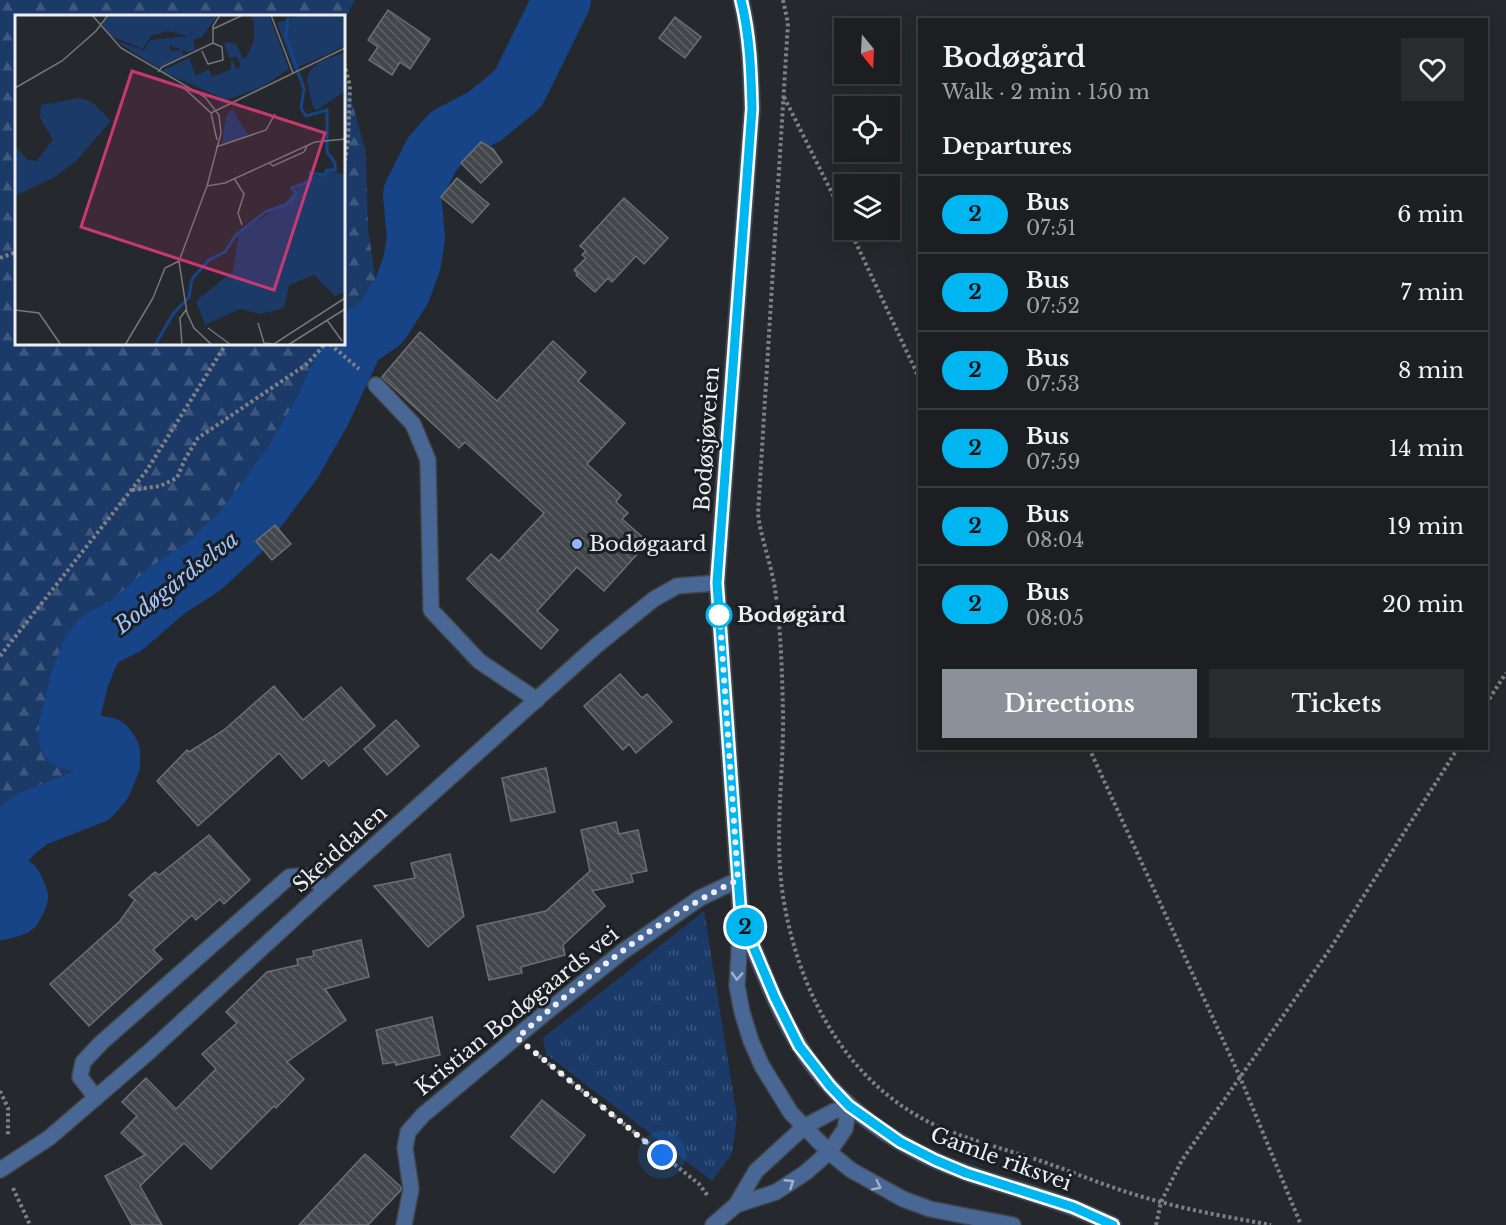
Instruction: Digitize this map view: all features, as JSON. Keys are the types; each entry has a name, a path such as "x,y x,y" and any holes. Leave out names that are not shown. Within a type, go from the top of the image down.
{"street":[{"name":"Bodøsjøveien","path":"741,0 747,23 752,109 717,583 741,918 737,986 750,1041 762,1066 785,1104 829,1152"},
{"path":"371,380 413,424 428,460 431,610 479,661 537,700"},
{"name":"Skeiddalen","path":"0,1170 49,1138 150,1052 596,646 654,598 677,586 717,583"},
{"path":"96,1098 80,1077 83,1062 101,1043 289,877 302,875 314,878 325,891"},
{"name":"Kristian Bodøgaards vei","path":"404,1225 411,1190 405,1148 408,1132 423,1115 622,952 700,898 738,880"},
{"name":"Bodøsjøveien","path":"741,918 771,989 799,1046 849,1106"},
{"path":"718,1220 736,1206 776,1192 805,1173 829,1152 845,1129 849,1106 804,1127 756,1171 736,1206"},
{"name":"Gamle riksvei","path":"849,1106 900,1142 935,1160 966,1173 1073,1207 1113,1225"},
{"path":"829,1152 868,1181 903,1199 930,1209 1013,1225"}],"path":[{"path":"783,0 788,23 758,513 777,609 783,713 781,878 789,928 811,995 840,1045 878,1089 904,1108 939,1127 1161,1202 1271,1225"},
{"path":"345,67 350,86 345,160"},
{"path":"783,94 834,197"},
{"path":"855,240 918,376"},
{"path":"0,258 15,252"},
{"path":"0,656 147,470 225,345"},
{"path":"131,490 160,486 177,478 198,438 307,364 324,345"},
{"path":"332,345 371,380"},
{"path":"1488,701 1506,673"},
{"path":"1090,750 1240,1077 1301,1225"},
{"path":"1156,1225 1161,1202 1182,1160 1330,949 1457,750"},
{"path":"517,1038 699,1184 718,1220"}],"green space":[{"path":"0,0 355,0 345,19 345,15 15,15 15,345 345,345 345,77 366,153 368,229 382,322 355,342 229,536 122,637 85,702 86,750 77,798 40,842 15,889 0,894"},
{"path":"704,911 737,1117 732,1154 712,1181 546,1054 543,1038"}],"building":[{"path":"388,10 430,39 410,69 400,62 392,75 369,60 378,47 368,40"},
{"path":"675,17 701,37 685,58 659,38"},
{"path":"481,142 493,149 502,162 481,183 461,163"},
{"path":"457,178 489,204 472,223 441,197"},
{"path":"624,198 668,238 644,264 636,256 612,282 608,278 595,292 576,275 578,274 574,270 586,258 582,255 586,251 580,246"},
{"path":"420,332 497,401 553,341 586,372 578,381 625,423 587,464 621,495 616,502 628,513 622,519 648,542 604,591 577,567 537,611 558,630 541,649 467,579 491,554 499,561 544,513 465,442 459,448 382,377"},
{"path":"275,525 291,544 272,560 256,541"},
{"path":"620,674 642,698 647,694 672,722 636,753 629,744 623,750 584,706"},
{"path":"274,686 303,720 341,687 375,726 329,766 324,760 302,779 279,753 198,826 157,781 187,750 189,752 224,730"},
{"path":"396,720 419,746 387,775 364,749"},
{"path":"546,768 555,812 511,821 502,778"},
{"path":"616,822 619,834 638,830 647,871 631,874 633,882 592,891 605,906 563,945 565,955 521,967 522,973 489,980 477,926 546,911 590,871 581,830"},
{"path":"209,835 250,880 224,904 220,899 196,920 192,915 153,950 162,959 89,1026 50,984 120,921 135,900 129,895 155,872 159,875"},
{"path":"450,854 464,916 428,947 374,886 415,878 411,863"},
{"path":"361,940 369,977 325,989 346,1020 287,1062 304,1079 211,1169 184,1143 140,1186 162,1225 132,1225 105,1176 145,1155 121,1133 137,1116 122,1102 146,1078 176,1109 216,1069 202,1054 237,1023 226,1012 267,972 298,965 297,959 314,956 313,951"},
{"path":"432,1017 440,1055 396,1065 395,1062 383,1064 376,1030"},
{"path":"542,1100 585,1135 554,1173 511,1137"},
{"path":"365,1154 401,1187 401,1190 368,1225 299,1225"}],"waterway":[{"name":"Bodøgårdselva","path":"0,845 32,819 93,795 103,783 111,764 111,753 106,746 68,739 68,727 80,678 90,653 100,639 126,626 166,591 203,567 240,533 292,464 322,412 355,341 382,322 402,290 412,263 416,238 412,194 432,154 449,135 485,116 518,89 562,0"},
{"name":"Bodøgårdselva","path":"0,879 14,886 19,897 14,907 0,911"}],"bus line":[{"name":"2","path":"741,0 747,23 752,109 717,583 741,918 775,998 799,1046 849,1106 900,1142 935,1160 966,1173 1073,1207 1113,1225"}],"place":[{"name":"Bodøgaard","path":"577,544"},
{"name":"Bodøgård","path":"719,615"}],"route":[{"path":"662,1155 517,1038 622,952 700,898 738,880 719,606 719,615"}]}
